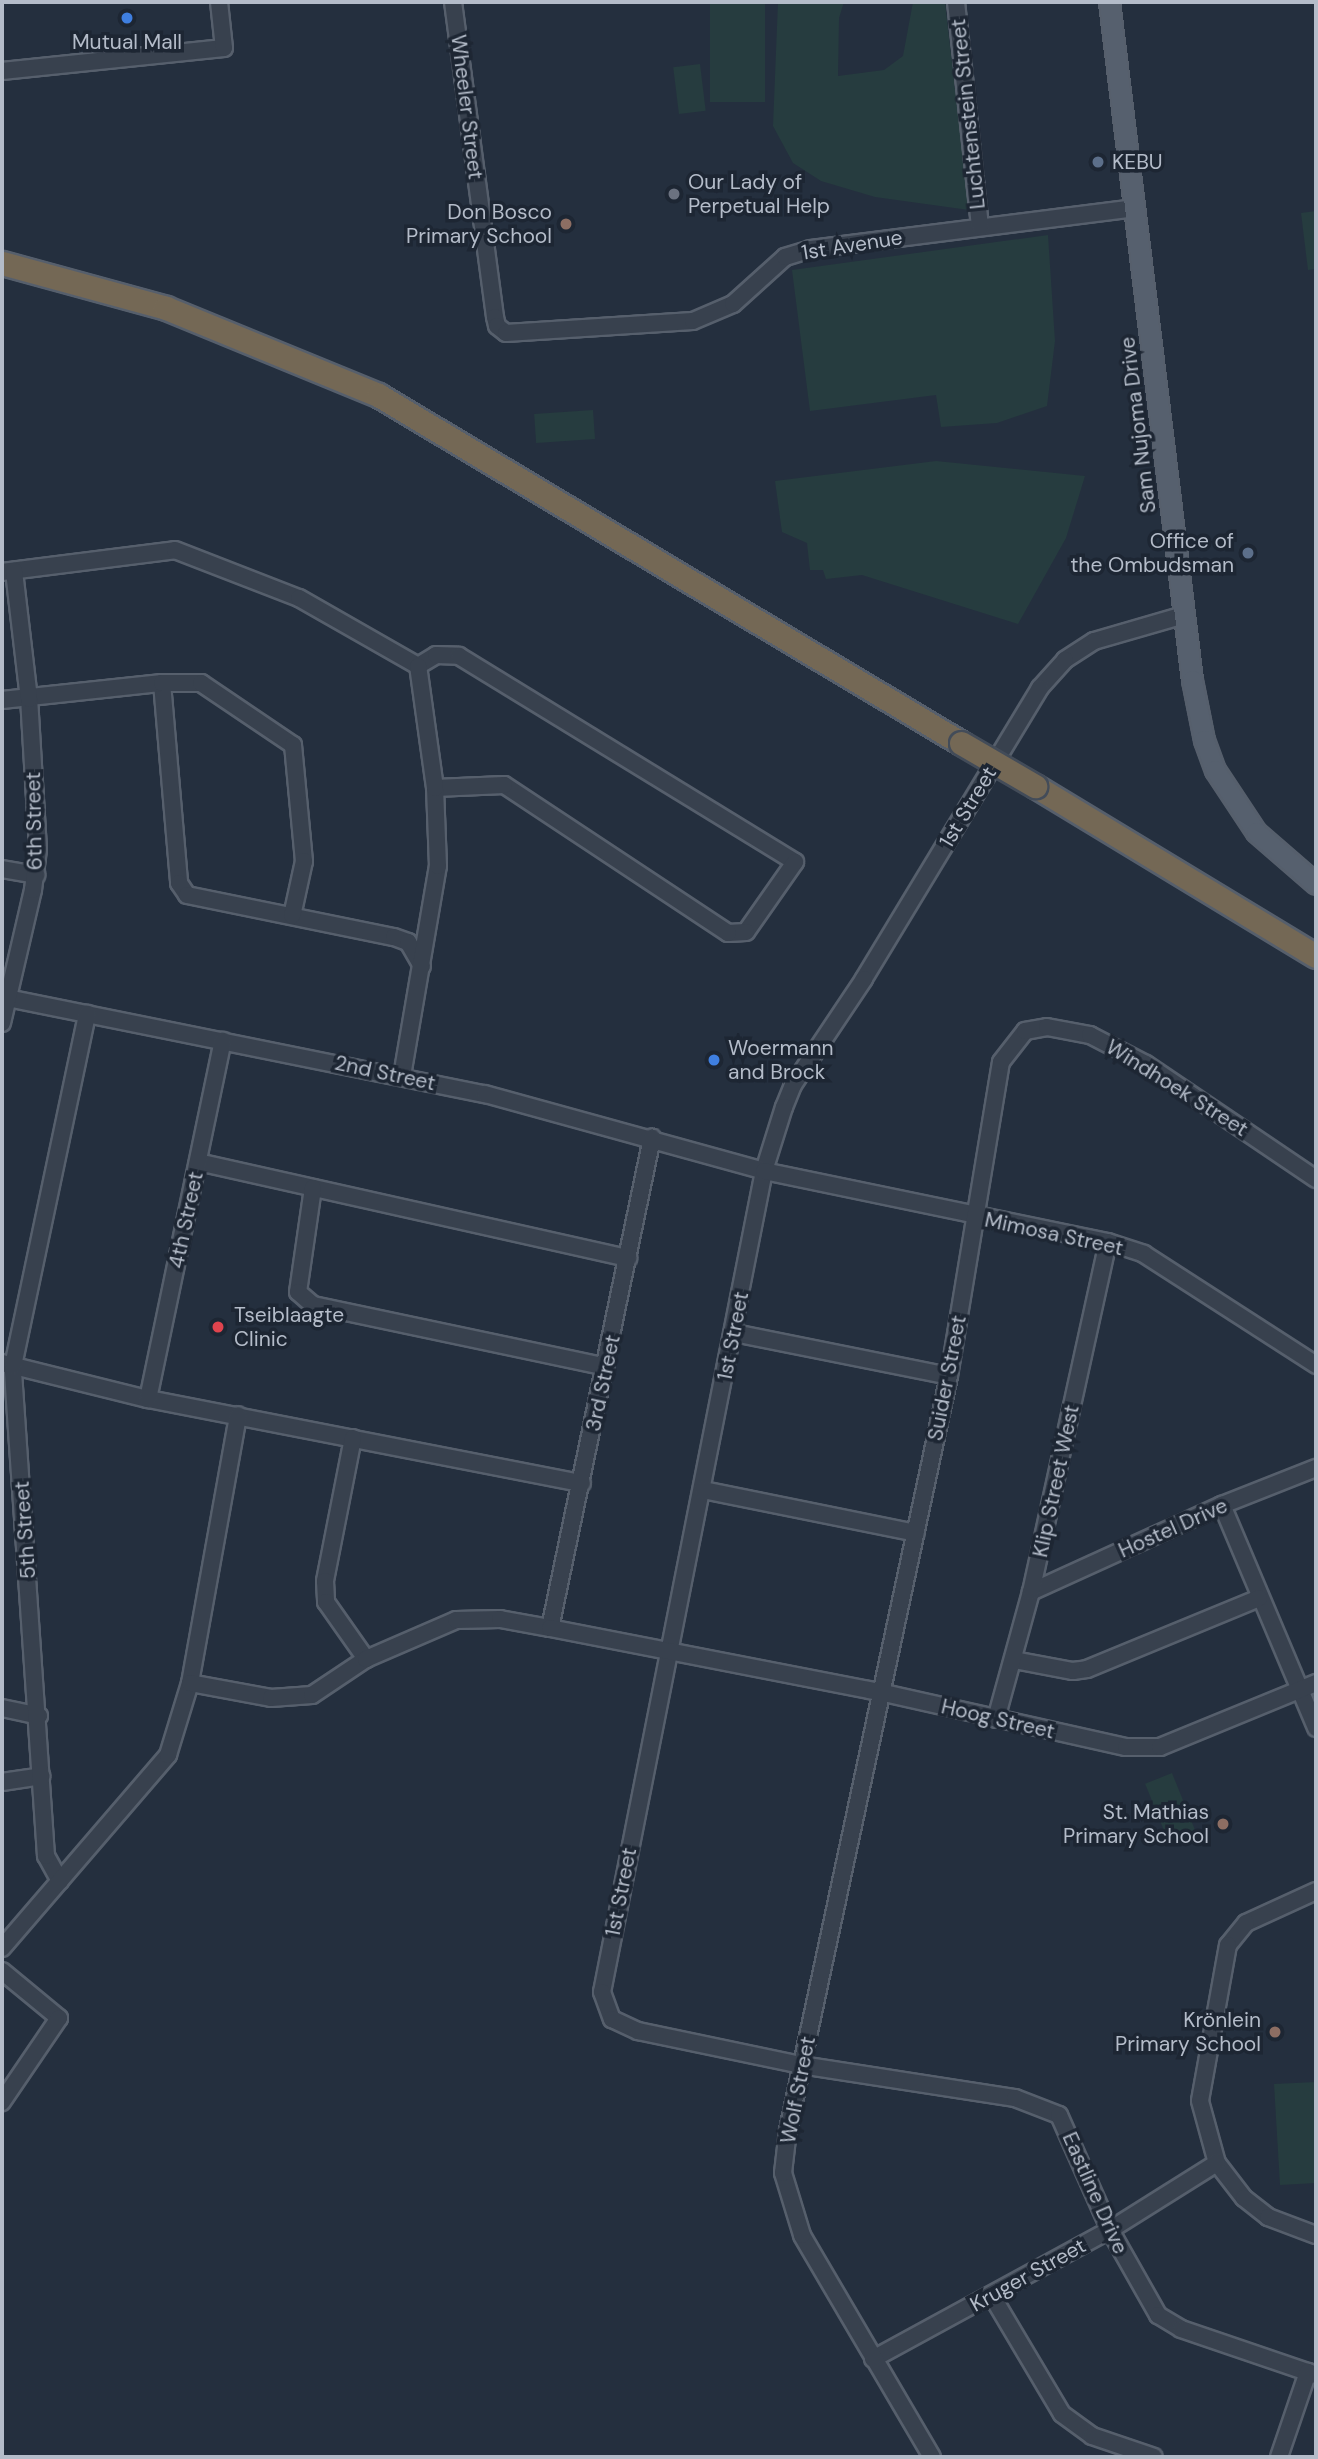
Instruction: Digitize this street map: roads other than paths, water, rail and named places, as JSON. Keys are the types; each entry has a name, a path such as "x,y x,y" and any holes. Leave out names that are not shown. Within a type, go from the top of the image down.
{"highway":[{"path":"2,263 178,312 378,395 1316,956"}],"main road":[{"name":"Sam Nujoma Drive","path":"1109,2 1197,710 1215,770 1256,832 1316,884"}],"street":[{"path":"2,71 223,48 219,2"},
{"name":"Wheeler Street","path":"453,2 495,317 497,326 506,333"},
{"name":"Luchtenstein Street","path":"956,2 980,227"},
{"name":"1st Avenue","path":"506,333 693,321 733,304 767,268 786,257 811,249 1135,208"},
{"path":"8,572 175,550 299,598 418,666"},
{"name":"6th Street","path":"2,1023 4,998 36,875 29,699 8,572"},
{"name":"1st Street","path":"801,2065 638,2031 612,2019 602,1992 764,1171 793,1085 861,984 1040,688 1065,660 1094,641 1184,615"},
{"path":"418,666 436,655 459,656 795,862 746,932 728,933 504,785 435,788"},
{"path":"402,1076 438,866 435,788 418,666"},
{"path":"162,683 179,883 187,895 401,939 416,950 422,966"},
{"path":"2,700 162,683 201,683 293,745 304,861 292,916"},
{"path":"2,869 36,875"},
{"name":"2nd Street","path":"4,998 402,1076 652,1138 764,1171"},
{"name":"5th Street","path":"60,1881 46,1856 39,1716 7,1364 87,1014"},
{"name":"Windhoek Street","path":"1001,1062 1025,1031 1047,1027 1090,1035 1146,1064 1316,1179"},
{"name":"4th Street","path":"148,1399 223,1041"},
{"name":"Suider Street","path":"884,1693 949,1376 978,1217 1001,1062"},
{"name":"3rd Street","path":"550,1628 652,1138"},
{"path":"198,1163 628,1258"},
{"name":"Mimosa Street","path":"764,1171 1108,1242 1144,1254 1316,1365"},
{"path":"313,1188 298,1292 313,1305 606,1367"},
{"name":"Klip Street West","path":"996,1719 1031,1592 1108,1242"},
{"path":"734,1333 949,1376"},
{"path":"7,1364 148,1399 582,1483"},
{"path":"2,1948 168,1755 190,1683 238,1415"},
{"path":"353,1438 325,1581 326,1602 366,1659"},
{"name":"Hostel Drive","path":"1031,1592 1222,1505 1316,1468"},
{"path":"703,1490 916,1533"},
{"path":"1222,1505 1316,1728"},
{"path":"1014,1660 1062,1669 1087,1669 1259,1598"},
{"name":"Hoog Street","path":"190,1683 271,1698 312,1695 366,1659 456,1620 500,1619 884,1693 996,1719 1149,1749 1316,1684"},
{"name":"Wolf Street","path":"884,1693 801,2065 783,2173 789,2200 802,2235 932,2457"},
{"path":"2,1708 39,1716"},
{"path":"2,1782 42,1776"},
{"path":"1316,1891 1246,1923 1224,1957 1200,2101 1217,2163 1257,2210 1316,2235"},
{"path":"2,1971 59,2018 2,2102"},
{"name":"Eastline Drive","path":"801,2065 1015,2098 1059,2115 1110,2230 1149,2304 1170,2323 1312,2374"},
{"name":"Kruger Street","path":"873,2359 1110,2230 1217,2163"},
{"path":"992,2296 1062,2414 1092,2436 1154,2457"},
{"path":"1279,2457 1312,2374"}],"place":[{"name":"Mutual Mall","path":"127,18"},
{"name":"KEBU","path":"1098,162"},
{"name":"Our Lady of Perpetual Help","path":"674,194"},
{"name":"Don Bosco Primary School","path":"566,224"},
{"name":"Office of the Ombudsman","path":"1248,553"},
{"name":"Woermann and Brock","path":"714,1060"},
{"name":"Tseiblaagte Clinic","path":"218,1327"},
{"name":"St. Mathias Primary School","path":"1223,1824"},
{"name":"Krönlein Primary School","path":"1275,2032"}]}
